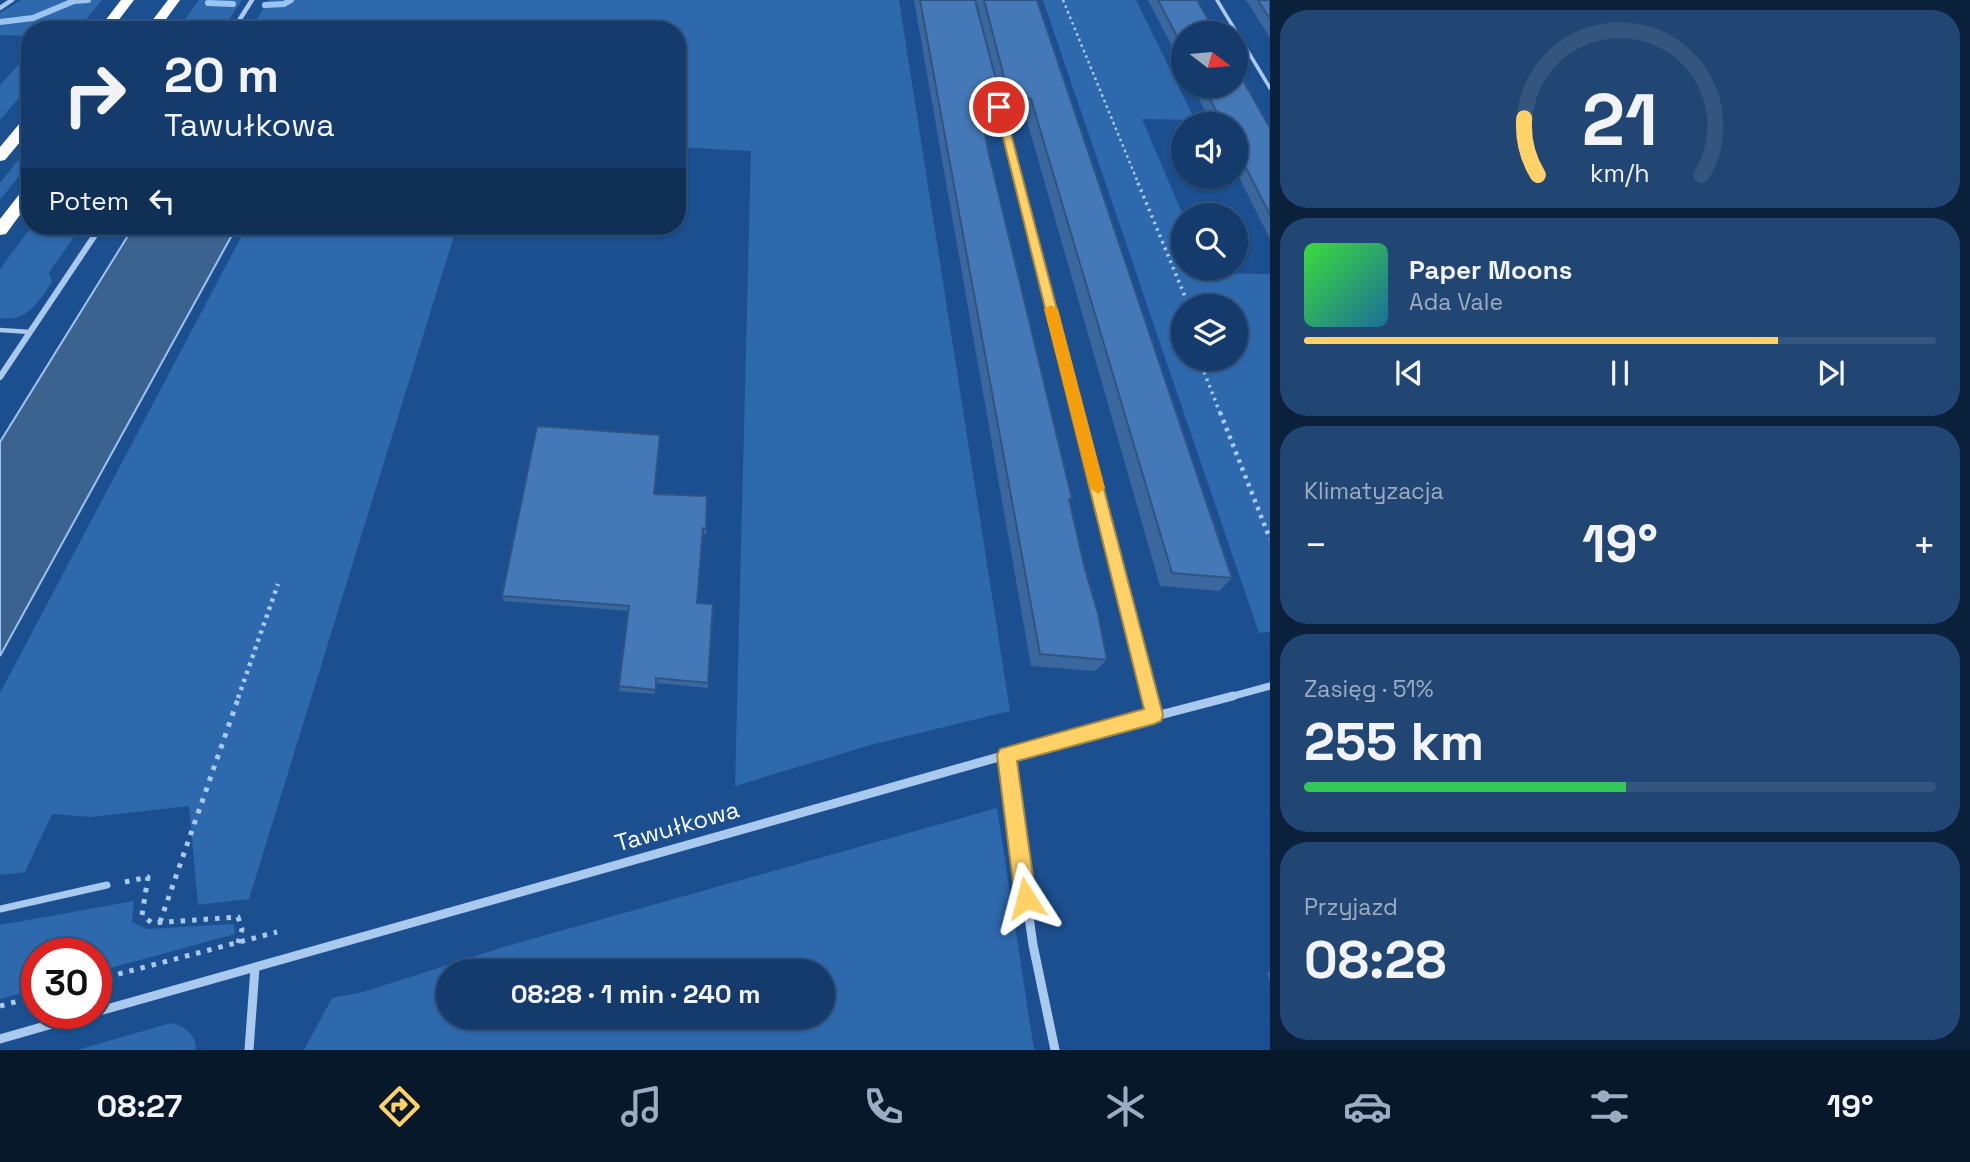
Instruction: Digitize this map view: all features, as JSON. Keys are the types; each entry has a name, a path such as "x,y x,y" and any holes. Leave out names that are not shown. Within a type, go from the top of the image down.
{"highway":[{"path":"111,21 128,0"},
{"path":"158,21 174,0"},
{"path":"0,157 21,131"},
{"path":"0,230 21,202"}],"street":[{"path":"0,8 12,0"},
{"path":"239,21 252,0"},
{"path":"0,377 95,235"},
{"name":"Tawułkowa","path":"112,1008 1006,755 1270,686"},
{"path":"1006,755 1033,946 1055,1050"},
{"path":"249,1050 255,968"},
{"path":"0,1039 35,1029"}],"lane":[{"path":"1217,0 1270,88"},
{"path":"995,94 1154,715"},
{"path":"0,330 30,332"},
{"path":"0,909 107,885"}],"path":[{"path":"1063,0 1115,119 1184,294"},
{"path":"1204,371 1270,539"},
{"path":"160,922 278,584"},
{"path":"107,885 148,877 142,915 152,923 238,917 242,929 238,943"},
{"path":"112,976 278,932"},
{"path":"0,1006 21,1000"}],"shaded area":[{"path":"21,0 102,0 84,21 21,21 21,36 0,35 0,13"},
{"path":"199,0 242,0 228,21 184,21"},
{"path":"269,0 899,0 1010,711 874,744 735,786 751,151 686,147 686,21 256,21"},
{"path":"1043,0 1136,0 1171,71 1171,98 1184,98 1191,112 1171,112 1171,120 1142,119 1178,203 1171,203 1171,280 1248,280 1248,274 1270,274 1270,632 1259,633"},
{"path":"21,62 21,96 0,120 0,85"},
{"path":"21,156 21,173 0,200 0,183"},
{"path":"25,235 78,235 49,273 52,282 42,297 25,314 18,317 0,318 0,269"},
{"path":"128,235 232,235 0,656 0,442"},
{"path":"242,235 454,235 249,899 198,905 189,806 91,817 52,814 25,872 0,875 0,693"},
{"path":"997,808 1034,1050 304,1050 332,998 363,992 436,969 436,1029 835,1029 835,959 466,959"},
{"path":"134,901 132,922 147,929 234,924 235,934 112,968 112,938 21,938 21,993 0,999 0,925"},
{"path":"171,1023 189,1032 196,1050 77,1050"}],"building":[{"path":"920,0 975,0 1000,95 977,91 988,150 1072,499 1069,499 1107,660 1040,654"},
{"path":"984,0 1037,0 1232,578 1172,573 1031,99 1009,96"},
{"path":"1158,0 1197,0 1209,21 1171,21 1171,25"},
{"path":"1258,0 1270,0 1270,19"},
{"path":"1248,89 1270,128 1270,215 1248,172 1248,112 1217,112 1209,98 1248,98"},
{"path":"537,426 660,435 654,494 707,496 697,603 713,604 708,683 656,678 656,690 619,686 629,606 502,596"}],"waterway":[{"path":"0,22 33,18 74,1 88,0"},
{"path":"265,5 284,4 291,0"},
{"path":"208,3 233,4"}],"slow traffic":[{"path":"1051,309 1098,488"}],"route":[{"path":"999,107 1154,715 1006,755 1026,898"}]}
